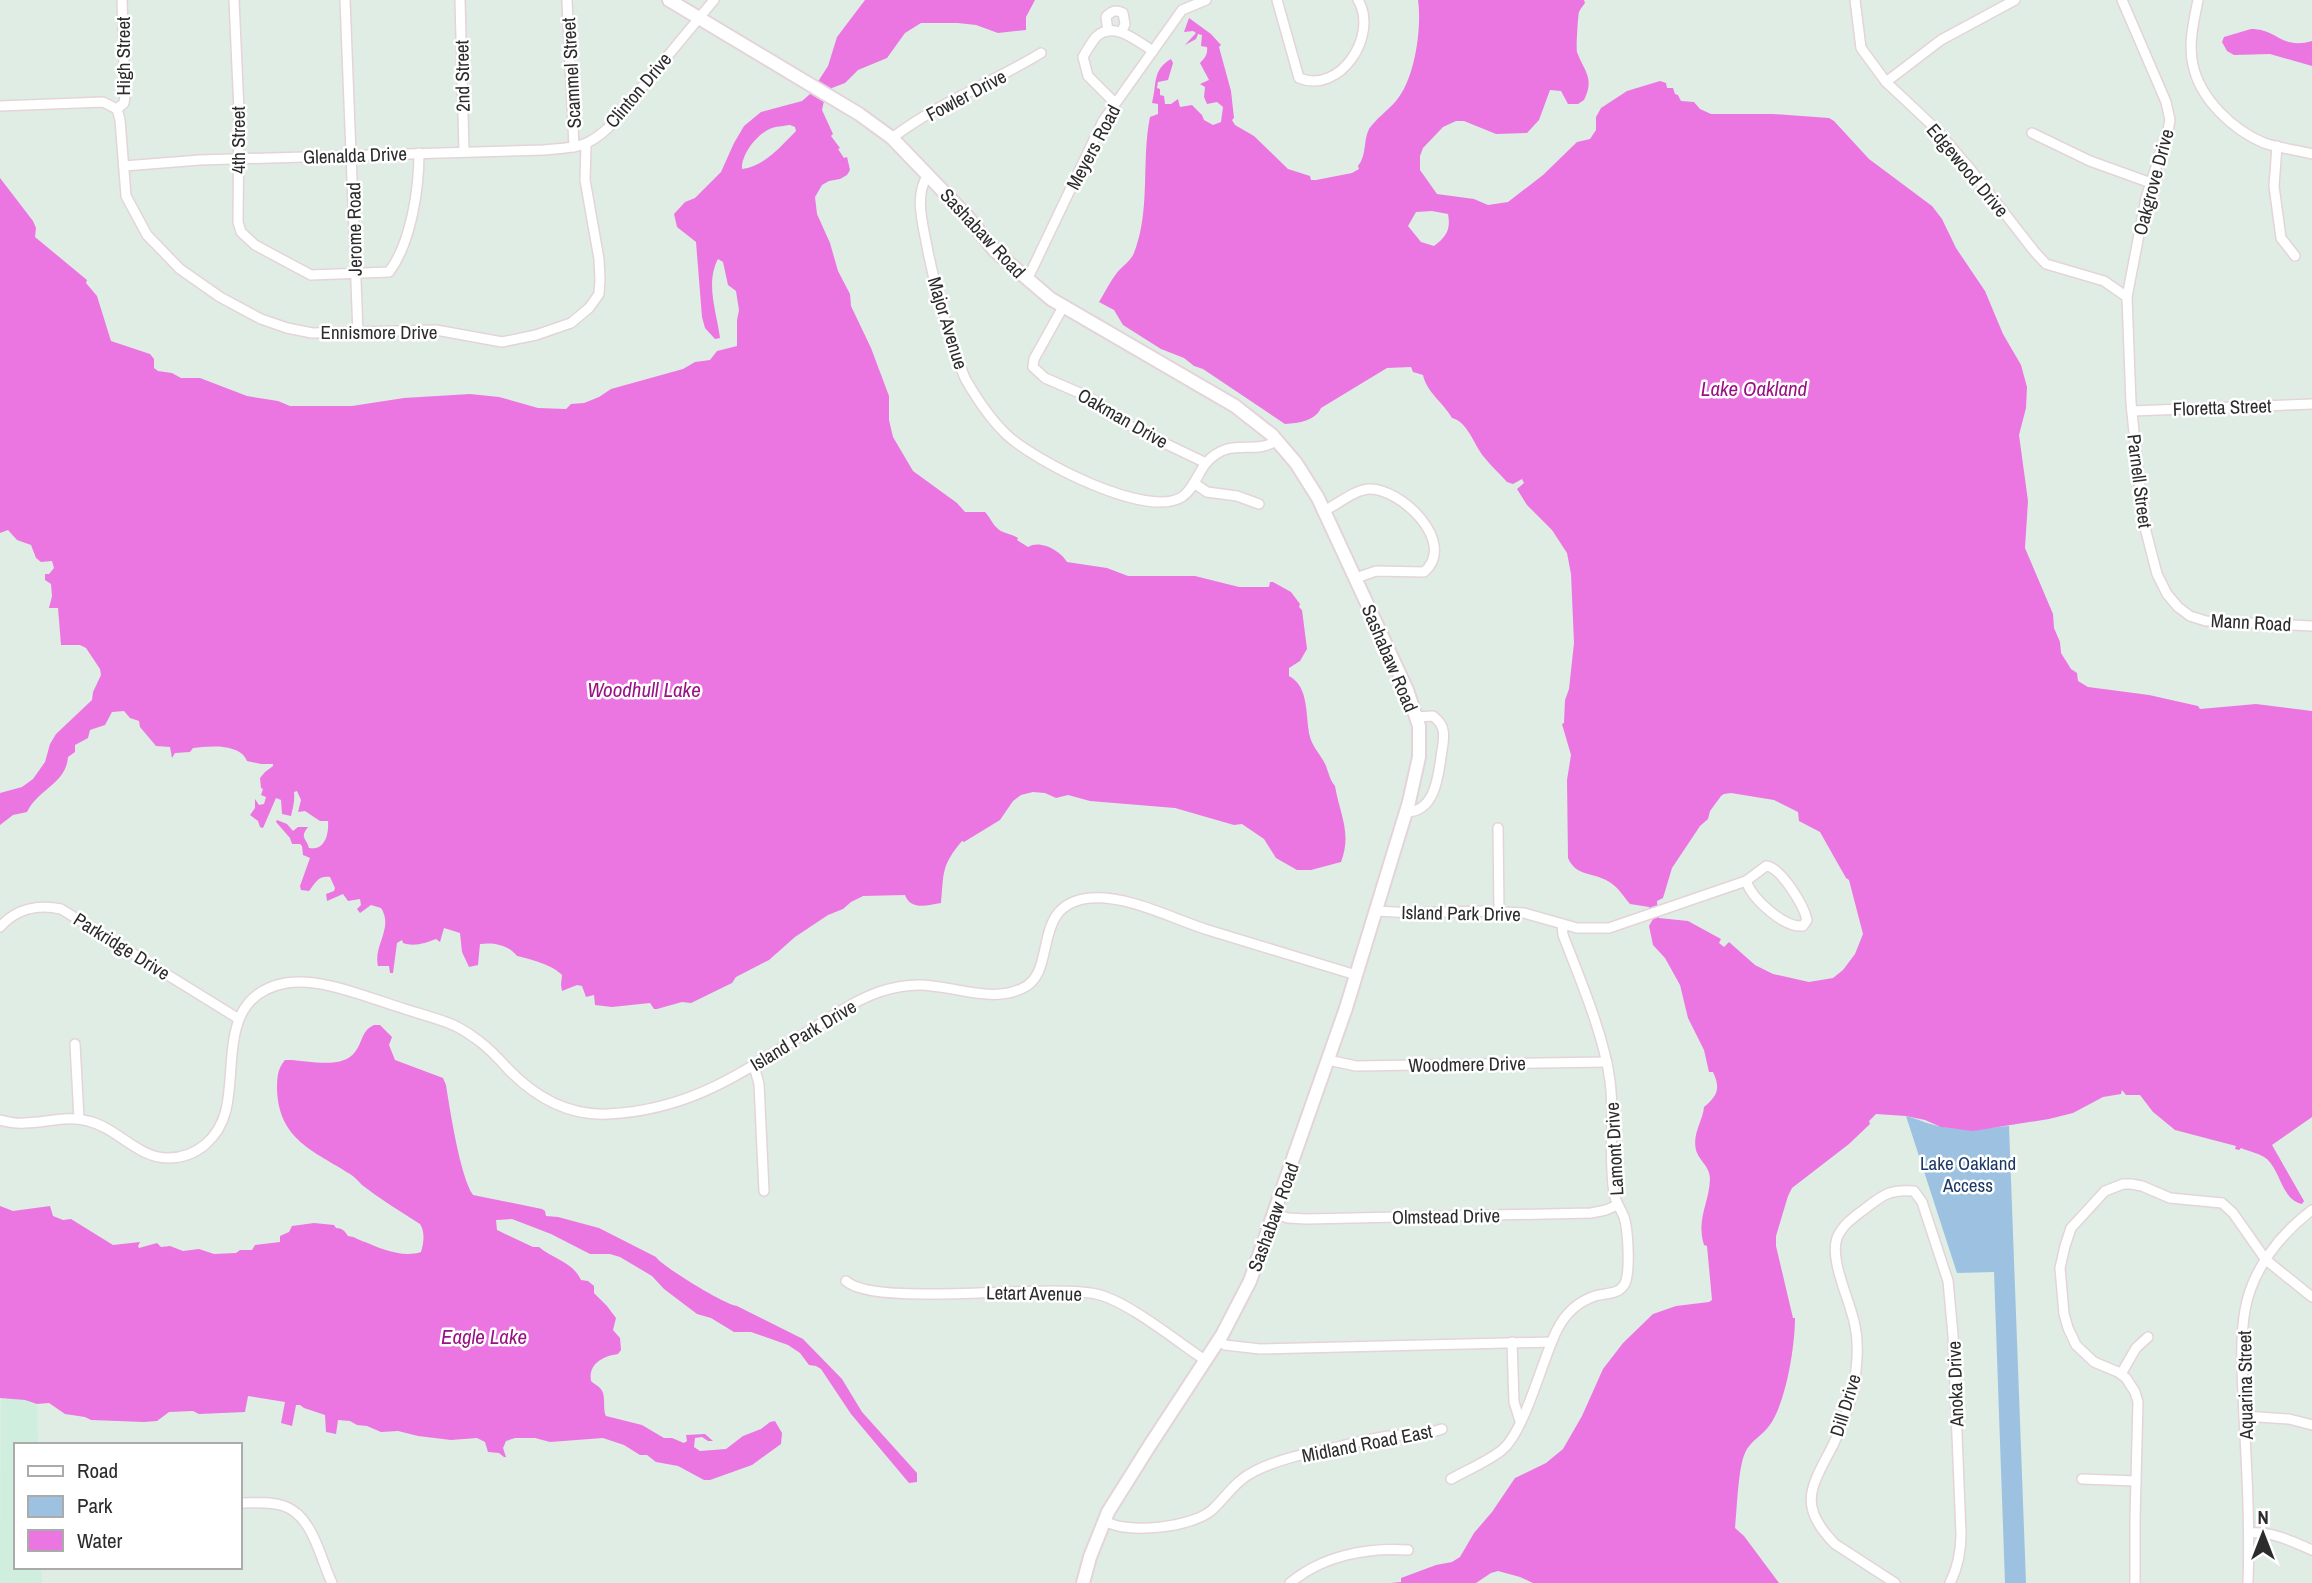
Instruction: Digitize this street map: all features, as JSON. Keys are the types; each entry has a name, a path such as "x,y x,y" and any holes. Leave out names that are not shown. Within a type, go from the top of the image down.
{"street":[{"name":"High Street","path":"117,109 124,103 125,96 122,0"},
{"name":"4th Street","path":"234,0 237,206 241,232 255,245 312,275 355,274"},
{"name":"Jerome Road","path":"345,0 358,333"},
{"name":"2nd Street","path":"460,0 464,151"},
{"name":"Scammel Street","path":"568,0 574,147"},
{"name":"Sashabaw Road","path":"669,0 835,100 892,138 995,251 1027,280 1063,307 1235,406 1277,440 1296,463 1324,511 1408,690 1416,717 1419,757 1406,812 1328,1060 1250,1281 1219,1340 1105,1521 1083,1583"},
{"name":"Clinton Drive","path":"586,144 595,141 609,127 714,0"},
{"name":"Meyers Road","path":"1027,280 1095,136 1115,103 1182,10 1206,0"},
{"path":"1276,0 1299,78 1314,83 1327,80 1340,71 1359,47 1365,19 1358,0"},
{"name":"Edgewood Drive","path":"1856,0 1861,48 1886,82 1935,128 2046,264 2104,281 2127,297"},
{"path":"1886,82 1941,40 2015,0"},
{"name":"Oakgrove Drive","path":"2122,0 2169,112 2168,130 2141,222 2127,297 2128,331"},
{"path":"2198,0 2191,48 2193,65 2209,99 2246,135 2312,154"},
{"path":"1108,31 1106,17 1119,11 1125,19 1122,31"},
{"path":"1115,103 1088,76 1083,57 1097,36 1108,31 1122,31 1153,51"},
{"name":"Fowler Drive","path":"892,138 926,115 1007,74 1041,53"},
{"path":"0,106 103,102 117,109"},
{"name":"Ennismore Drive","path":"117,109 126,196 147,234 180,269 220,298 287,328 312,332 436,330 502,342 554,330 571,323 589,308 599,294 599,259 585,180 586,144"},
{"path":"2032,133 2090,161 2151,183"},
{"name":"Glenalda Drive","path":"124,166 238,159 574,147 586,144"},
{"path":"2277,146 2274,186 2281,238 2295,256"},
{"path":"355,274 389,272 397,262 408,229 419,179 419,153"},
{"name":"Major Avenue","path":"928,175 920,192 938,301 965,378 993,420 1009,437 1061,470 1136,500 1164,503 1173,501 1189,491 1206,463"},
{"name":"Oakman Drive","path":"1063,307 1034,359 1033,367 1038,373 1089,397 1137,430 1206,463"},
{"name":"Parnell Street","path":"2128,331 2132,411 2143,520 2157,574 2167,594 2190,616"},
{"name":"Floretta Street","path":"2132,411 2312,404"},
{"path":"1206,463 1216,452 1226,448 1267,447 1277,440"},
{"path":"1194,483 1207,492 1237,496 1259,504"},
{"path":"1324,511 1360,491 1382,491 1410,508 1432,534 1435,550 1429,568 1424,572 1376,571 1356,578"},
{"name":"Mann Road","path":"2190,616 2206,621 2312,626"},
{"path":"1406,812 1421,809 1434,791 1443,737 1443,729 1433,716 1416,717"},
{"path":"1499,828 1499,912"},
{"name":"Island Park Drive","path":"1376,911 1524,913 1577,928 1609,928 1746,881 1766,866 1772,866 1805,913 1807,920 1803,926 1795,927 1779,918 1752,893 1746,881"},
{"name":"Island Park Drive","path":"239,1019 256,996 267,988 283,984 311,984 349,992 452,1024 487,1047 509,1070 544,1099 569,1111 619,1113 664,1107 700,1095 754,1066 842,1010 879,992 921,984 980,993 1021,990 1032,983 1038,974 1047,939 1060,911 1079,900 1091,898 1121,901 1356,975"},
{"name":"Parkridge Drive","path":"0,927 8,918 33,908 61,909 239,1019"},
{"name":"Lamont Drive","path":"1551,1342 1566,1314 1588,1299 1618,1290 1626,1282 1627,1244 1625,1223 1617,1205 1613,1183 1611,1098 1606,1062 1563,935 1562,924"},
{"path":"0,1120 27,1124 65,1117 79,1119 106,1126 154,1157 183,1156 198,1150 209,1143 217,1132 226,1111 232,1043 239,1019"},
{"path":"75,1044 79,1119"},
{"name":"Woodmere Drive","path":"1328,1060 1356,1066 1606,1062"},
{"path":"754,1066 759,1084 764,1191"},
{"path":"2135,1583 2138,1402 2131,1385 2121,1374 2094,1362 2076,1345 2068,1328 2060,1268 2071,1228 2105,1191 2123,1184 2142,1186 2171,1198 2222,1203 2233,1213 2266,1260 2312,1297"},
{"name":"Dill Drive","path":"1895,1583 1826,1536 1814,1517 1811,1494 1816,1476 1846,1415 1858,1356 1856,1329 1837,1262 1835,1248 1838,1237 1853,1217 1884,1195 1897,1189 1914,1191"},
{"name":"Anoka Drive","path":"1914,1191 1922,1202 1947,1271 1950,1296 1961,1550 1956,1572 1950,1583"},
{"name":"Olmstead Drive","path":"1275,1214 1306,1219 1454,1217 1591,1213 1617,1205"},
{"name":"Aquarina Street","path":"2248,1583 2249,1533 2243,1362 2245,1309 2266,1260 2282,1238 2312,1210"},
{"name":"Letart Avenue","path":"846,1281 859,1289 897,1294 1063,1291 1096,1294 1123,1304 1205,1360"},
{"path":"2121,1374 2136,1348 2148,1337"},
{"path":"1219,1340 1225,1345 1260,1349 1551,1342 1512,1440 1501,1450 1451,1479"},
{"path":"1512,1342 1514,1402 1520,1421"},
{"path":"2244,1416 2289,1419 2312,1425"},
{"name":"Midland Road East","path":"1105,1521 1117,1527 1132,1528 1162,1526 1201,1518 1242,1478 1255,1471 1285,1460 1370,1440 1389,1436 1427,1435 1442,1429"},
{"path":"2082,1479 2136,1481"},
{"path":"242,1503 283,1505 301,1516 332,1583"},
{"path":"2249,1533 2261,1532 2284,1537 2312,1550"},
{"path":"1290,1583 1310,1569 1340,1556 1375,1549 1408,1550"}],"shaded area":[{"path":"1,1398 37,1404 38,1443 14,1443 14,1569 41,1569 42,1583 0,1583"}],"green space":[{"name":"Lake Oakland Access","path":"1906,1116 1951,1128 2009,1126 2026,1583 2005,1583 1994,1272 1957,1273"}],"water":[{"name":"Woodhull Lake","path":"865,0 1035,0 1026,17 1026,30 998,33 976,25 921,23 905,33 887,58 858,70 845,83 832,88 825,96 822,110 833,134 831,136 844,158 847,157 850,170 840,179 822,185 815,197 817,214 830,243 838,271 850,294 851,306 889,396 889,420 893,437 913,471 957,503 965,512 985,512 998,529 1015,536 1028,547 1044,545 1055,550 1067,562 1107,568 1128,576 1195,576 1239,587 1269,587 1270,582 1273,582 1291,592 1302,610 1307,649 1300,661 1289,668 1289,676 1296,681 1304,695 1311,741 1335,786 1345,833 1341,862 1311,870 1297,870 1276,858 1264,839 1242,824 1234,825 1175,808 1090,801 1068,795 1056,798 1033,792 1021,795 1013,801 1000,820 962,841 950,857 945,870 941,903 916,905 905,895 863,896 828,915 795,937 769,960 736,977 732,983 691,1003 682,1002 654,1009 650,1003 612,1007 595,1005 594,995 586,997 582,986 577,985 562,991 562,975 558,971 517,956 500,945 480,944 478,965 469,967 462,952 460,933 444,928 440,942 436,939 416,945 403,943 402,940 397,943 393,973 390,973 389,966 378,966 378,951 385,923 381,908 371,905 360,913 357,909 361,905 360,899 348,901 343,894 327,901 326,894 335,888 330,877 320,878 309,891 301,890 310,858 303,855 300,844 292,844 276,822 277,820 287,824 293,831 298,827 308,827 304,838 309,848 314,848 325,841 328,821 320,821 305,811 298,812 301,800 297,791 294,792 291,816 282,814 281,800 276,798 263,828 250,815 255,808 255,799 259,805 264,804 266,797 261,795 263,789 260,778 273,764 247,761 238,751 215,746 175,753 172,758 170,747 156,746 140,727 139,721 130,718 124,711 112,712 105,725 90,730 88,738 75,745 75,752 68,757 62,774 27,812 13,815 0,825 0,793 22,787 33,779 45,762 56,734 92,700 101,675 86,648 80,645 61,645 58,608 49,608 51,584 45,580 45,574 49,574 54,568 52,561 41,562 36,558 31,545 17,540 8,530 0,533 0,178 33,221 36,228 35,237 87,280 86,283 97,296 111,341 150,354 154,359 154,368 158,371 172,373 181,378 200,378 247,396 278,401 290,406 352,406 404,398 470,394 499,397 538,408 566,409 571,404 584,403 611,389 683,369 695,362 710,360 717,351 737,346 739,310 736,291 728,285 723,262 718,259 712,278 720,338 715,339 705,328 702,317 696,242 677,227 674,214 721,172 744,126 761,112 802,101 810,94 828,66 837,37","holes":["774,127 795,127 796,131 772,154 758,164 742,169 747,151 761,134"]},
{"name":"Lake Oakland","path":"1418,0 1584,0 1585,3 1579,12 1577,45 1589,86 1584,100 1578,104 1568,104 1561,91 1550,90 1539,120 1527,133 1496,134 1464,121 1456,121 1443,127 1423,148 1420,156 1420,170 1437,194 1474,199 1488,205 1508,202 1543,175 1577,142 1590,139 1596,130 1596,117 1601,108 1627,91 1660,81 1666,83 1667,88 1673,88 1681,101 1694,102 1700,109 1711,114 1773,114 1829,118 1834,121 1869,159 1932,206 1942,219 1956,248 1985,291 2003,334 2021,365 2027,387 2026,408 2019,435 2028,501 2025,548 2053,614 2061,653 2071,669 2077,673 2078,681 2088,687 2149,695 2198,706 2200,709 2256,704 2312,711 2312,1117 2272,1145 2304,1201 2302,1204 2290,1197 2272,1165 2264,1157 2241,1148 2235,1149 2236,1146 2175,1130 2153,1112 2140,1095 2126,1095 2122,1090 2121,1094 2103,1097 2073,1113 1973,1131 1941,1127 1906,1116 1876,1114 1869,1121 1870,1124 1849,1144 1792,1188 1776,1236 1776,1246 1795,1318 1791,1359 1785,1390 1775,1416 1745,1453 1739,1479 1735,1528 1779,1583 1533,1583 1498,1571 1476,1583 1390,1583 1401,1582 1401,1578 1460,1557 1474,1533 1515,1478 1546,1463 1563,1449 1582,1416 1603,1369 1623,1343 1653,1314 1676,1306 1712,1300 1707,1246 1704,1245 1701,1227 1710,1174 1697,1154 1695,1144 1704,1107 1715,1096 1717,1088 1713,1072 1709,1072 1704,1050 1688,1018 1680,985 1665,958 1653,945 1649,926 1653,919 1649,907 1630,904 1610,882 1579,871 1568,858 1567,780 1571,755 1562,724 1574,643 1571,574 1567,553 1552,530 1527,505 1517,489 1524,483 1522,479 1513,484 1507,482 1484,457 1467,429 1452,418 1423,375 1413,372 1411,367 1387,368 1321,408 1311,419 1285,424 1203,369 1161,349 1123,325 1114,310 1099,302 1116,274 1134,253 1139,237 1144,203 1147,134 1150,117 1158,114 1158,104 1152,103 1156,78 1165,63 1171,59 1173,63 1168,80 1158,82 1157,88 1160,89 1160,95 1164,96 1165,104 1171,104 1178,99 1180,107 1192,105 1204,120 1213,125 1221,122 1223,107 1217,102 1207,104 1204,97 1205,87 1200,84 1209,80 1200,63 1207,52 1207,47 1201,46 1202,35 1198,34 1196,39 1185,45 1196,33 1184,32 1189,18 1221,45 1219,47 1231,91 1232,120 1235,125 1254,136 1288,169 1316,180 1352,173 1359,169 1369,129 1396,101 1408,80 1416,53","holes":["1416,212 1448,214 1449,220 1447,233 1434,246 1421,242 1408,226","1731,793 1774,800 1798,812 1799,821 1820,832 1849,880 1863,934 1855,954 1833,978 1809,982 1773,974 1755,965 1729,942 1724,947 1719,943 1721,939 1688,921 1659,918 1657,901 1663,898 1672,868 1700,826 1708,819 1710,811 1721,796"]},
{"path":"2251,29 2268,32 2293,43 2312,41 2312,66 2270,54 2234,55 2227,51 2222,42 2224,37"},
{"name":"Eagle Lake","path":"374,1025 380,1025 392,1037 389,1045 395,1060 443,1078 460,1158 473,1195 542,1209 546,1216 599,1228 656,1257 679,1275 730,1304 803,1339 842,1379 862,1412 917,1473 917,1482 909,1483 851,1414 821,1369 809,1365 800,1353 788,1345 751,1332 734,1332 711,1318 697,1314 664,1289 652,1276 620,1257 590,1254 551,1234 512,1219 496,1220 497,1230 533,1247 539,1247 568,1265 581,1280 594,1286 594,1293 616,1318 613,1330 620,1338 621,1350 618,1354 598,1362 591,1375 591,1381 602,1391 606,1416 642,1425 664,1438 684,1443 687,1441 686,1435 705,1434 713,1441 702,1437 695,1438 694,1447 700,1451 726,1449 743,1436 775,1421 782,1433 781,1444 752,1465 704,1480 678,1466 656,1462 647,1455 640,1455 624,1445 603,1438 550,1442 535,1438 515,1438 506,1441 503,1448 504,1457 499,1453 488,1452 485,1442 477,1438 451,1440 398,1431 381,1432 350,1421 338,1420 336,1434 326,1432 325,1415 300,1405 296,1405 292,1426 281,1423 285,1402 248,1396 245,1412 169,1412 157,1421 144,1422 91,1420 65,1414 49,1403 37,1404 0,1398 0,1206 13,1211 50,1206 53,1216 63,1220 71,1219 113,1245 140,1242 139,1248 157,1243 161,1247 170,1246 183,1251 199,1249 214,1254 236,1253 240,1250 252,1250 255,1245 280,1242 280,1236 289,1232 292,1226 314,1223 334,1225 348,1236 392,1252 421,1252 424,1237 420,1224 301,1142 284,1121 279,1107 277,1078 285,1060 332,1063 349,1058 358,1048 364,1034"}]}
